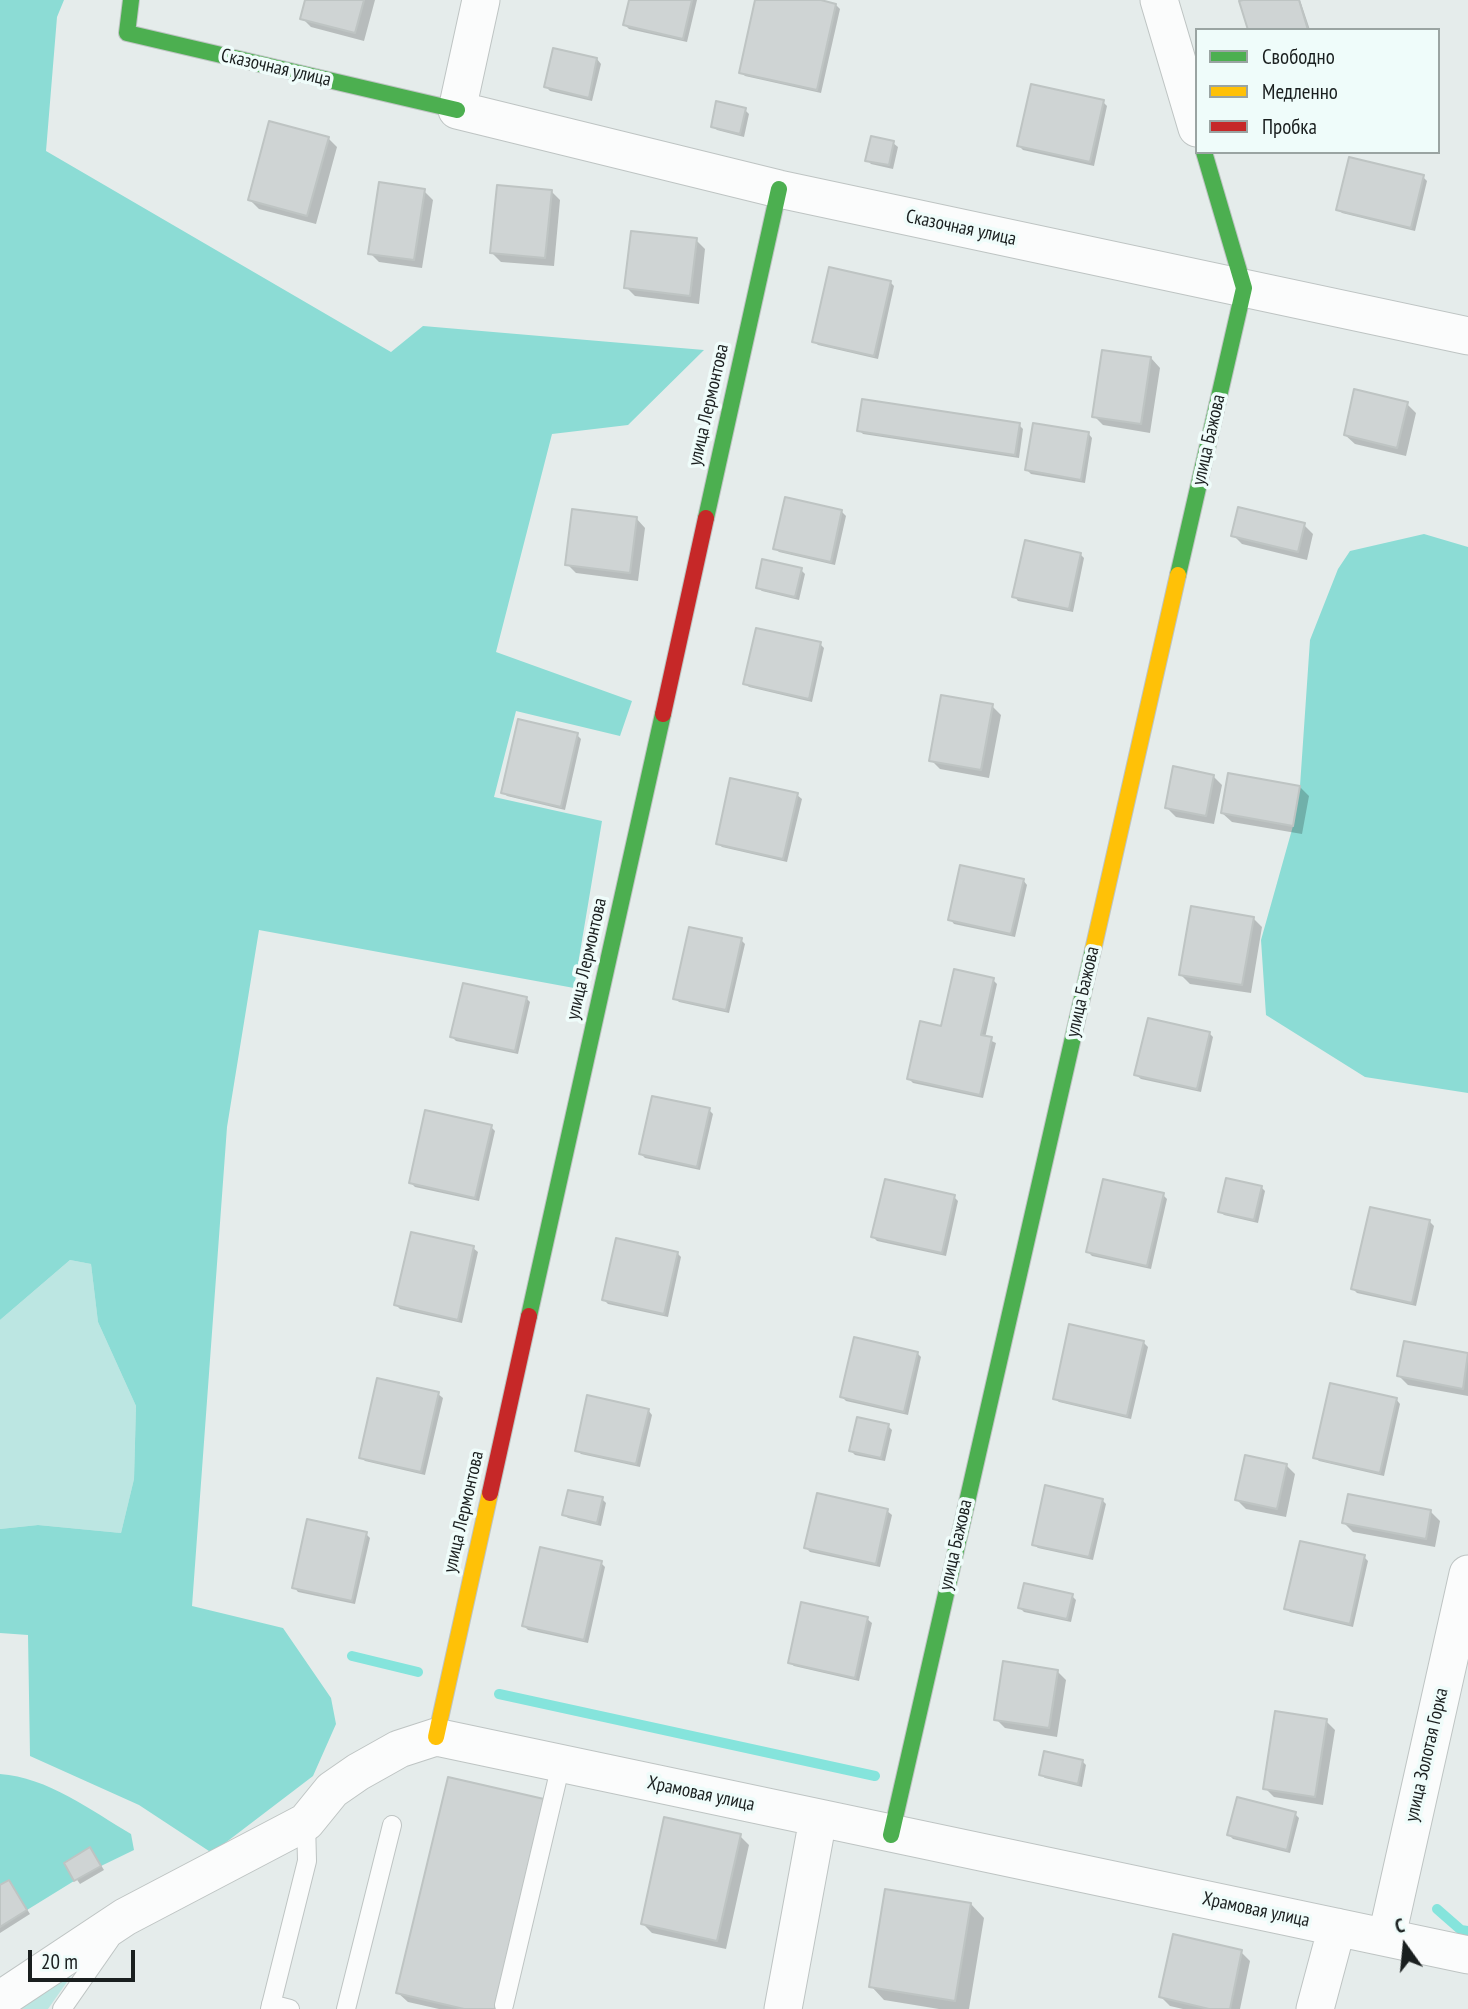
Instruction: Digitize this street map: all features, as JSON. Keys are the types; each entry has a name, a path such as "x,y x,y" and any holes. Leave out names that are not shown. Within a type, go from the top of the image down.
{"street":[{"name":"Сказочная улица","path":"131,0 127,33 779,189 1468,336"},
{"path":"457,110 481,0"},
{"path":"1159,0 1195,121"},
{"name":"улица Бажова","path":"891,1835 1244,289 1205,154"},
{"name":"улица Лермонтова","path":"436,1737 779,189"},
{"name":"улица Золотая Горка","path":"1387,1936 1468,1574"},
{"path":"0,2000 125,1917 306,1822 332,1790 358,1772 399,1749 436,1737"},
{"name":"Храмовая улица","path":"436,1737 1468,1955"},
{"path":"783,2009 818,1819"},
{"path":"1315,2009 1338,1927"}],"lane":[{"path":"504,2006 561,1764"},
{"path":"290,2009 270,2006 307,1861 306,1822"},
{"path":"346,2009 392,1825"},
{"path":"62,2009 125,1917"}],"shaded area":[{"path":"0,0 64,0 57,17 46,151 391,352 423,326 704,350 628,425 552,434 496,652 632,701 620,736 516,711 494,797 602,821 574,988 259,930 227,1127 192,1606 283,1628 331,1698 336,1724 313,1776 212,1853 139,1805 30,1756 28,1635 0,1633 0,1529 38,1525 121,1533 134,1479 136,1406 98,1322 91,1264 70,1260 0,1320"},
{"path":"1424,534 1468,547 1468,1093 1365,1077 1266,1015 1261,940 1293,826 1300,786 1310,640 1338,569 1350,551"},
{"path":"70,1260 91,1264 98,1322 136,1406 134,1479 121,1533 38,1525 0,1529 0,1320"},
{"path":"0,1774 35,1781 85,1806 131,1834 134,1850 101,1866 90,1848 64,1863 74,1881 27,1910 9,1880 0,1885"},
{"path":"74,1972 48,2009 21,2009"}],"building":[{"path":"305,0 364,0 355,33 300,19"},
{"path":"629,0 692,0 683,39 623,25"},
{"path":"755,0 821,0 836,4 817,90 739,73"},
{"path":"1299,0 1307,28 1247,28 1239,1"},
{"path":"553,48 597,58 589,98 544,87"},
{"path":"1031,84 1104,100 1090,162 1017,146"},
{"path":"716,101 746,108 740,134 711,127"},
{"path":"269,121 329,137 307,216 248,200"},
{"path":"871,136 894,141 889,165 865,161"},
{"path":"1349,157 1424,175 1411,228 1336,210"},
{"path":"379,182 425,189 414,260 368,254"},
{"path":"497,185 552,190 545,258 490,253"},
{"path":"631,231 697,238 690,296 624,288"},
{"path":"829,267 891,281 874,356 812,342"},
{"path":"1102,350 1151,357 1141,424 1092,417"},
{"path":"1354,389 1408,402 1397,448 1344,435"},
{"path":"862,399 1020,423 1015,455 857,431"},
{"path":"1033,423 1089,432 1081,480 1025,470"},
{"path":"785,497 842,510 831,562 773,549"},
{"path":"1238,507 1305,523 1298,552 1231,536"},
{"path":"572,509 637,517 630,573 565,565"},
{"path":"1025,540 1081,553 1069,609 1012,597"},
{"path":"762,559 802,568 795,597 756,588"},
{"path":"756,628 821,642 809,699 743,684"},
{"path":"941,695 993,704 981,770 929,761"},
{"path":"518,719 578,733 561,807 501,793"},
{"path":"1173,766 1214,775 1206,816 1165,808"},
{"path":"1228,773 1300,786 1293,826 1221,813"},
{"path":"730,778 798,793 783,859 716,844"},
{"path":"960,865 1024,879 1011,934 948,920"},
{"path":"1191,906 1254,917 1242,985 1179,975"},
{"path":"689,927 742,938 726,1010 673,999"},
{"path":"954,969 994,978 981,1035 992,1037 980,1095 907,1079 920,1021 941,1026"},
{"path":"463,983 527,997 515,1051 450,1037"},
{"path":"1148,1018 1210,1032 1197,1089 1134,1075"},
{"path":"652,1096 710,1108 697,1167 639,1154"},
{"path":"425,1110 492,1125 475,1198 409,1183"},
{"path":"1226,1178 1262,1186 1254,1220 1218,1212"},
{"path":"885,1179 955,1195 942,1253 871,1237"},
{"path":"1103,1179 1164,1193 1147,1266 1086,1252"},
{"path":"1370,1207 1430,1220 1412,1303 1351,1289"},
{"path":"411,1232 474,1246 458,1320 394,1305"},
{"path":"616,1238 678,1252 664,1314 602,1300"},
{"path":"1069,1324 1144,1341 1127,1416 1053,1399"},
{"path":"854,1337 918,1352 904,1412 840,1397"},
{"path":"1404,1341 1468,1353 1463,1389 1397,1376"},
{"path":"377,1378 439,1392 421,1472 359,1458"},
{"path":"1330,1383 1397,1398 1380,1473 1313,1458"},
{"path":"587,1395 649,1409 636,1464 575,1451"},
{"path":"857,1417 889,1424 881,1458 849,1451"},
{"path":"1245,1455 1287,1464 1277,1509 1235,1500"},
{"path":"1045,1485 1103,1499 1089,1557 1032,1545"},
{"path":"568,1490 603,1497 597,1523 562,1515"},
{"path":"817,1493 888,1509 876,1564 804,1548"},
{"path":"1348,1494 1431,1510 1426,1539 1342,1523"},
{"path":"307,1519 367,1532 352,1601 292,1588"},
{"path":"1300,1541 1365,1555 1350,1624 1284,1609"},
{"path":"540,1547 602,1561 584,1640 522,1626"},
{"path":"1024,1583 1073,1594 1067,1619 1018,1608"},
{"path":"801,1602 868,1617 855,1678 788,1663"},
{"path":"1003,1661 1058,1670 1049,1728 994,1720"},
{"path":"1275,1711 1327,1719 1315,1797 1263,1789"},
{"path":"1044,1751 1083,1760 1078,1784 1039,1775"},
{"path":"448,1777 544,1799 495,2009 464,2009 396,1993"},
{"path":"1237,1797 1296,1812 1287,1850 1227,1835"},
{"path":"664,1817 741,1834 717,1941 641,1924"},
{"path":"90,1847 101,1866 74,1881 64,1863"},
{"path":"9,1880 27,1910 0,1927 0,1885"},
{"path":"885,1889 971,1903 955,2001 869,1987"},
{"path":"1173,1934 1242,1950 1230,2009 1209,2009 1159,1997"}],"waterway":[{"path":"352,1656 418,1672"},
{"path":"499,1694 875,1776"},
{"path":"1437,1909 1461,1930 1468,1931"}],"traffic: fast":[{"path":"131,0 127,33 457,110"},
{"path":"1178,575 1244,288 1205,154"},
{"path":"706,518 779,189"},
{"path":"529,1316 663,714"},
{"path":"891,1835 1093,950"}],"traffic: slow":[{"path":"1093,950 1178,575"},
{"path":"436,1737 490,1493"}],"traffic: jam":[{"path":"663,714 706,518"},
{"path":"490,1493 529,1316"}]}
